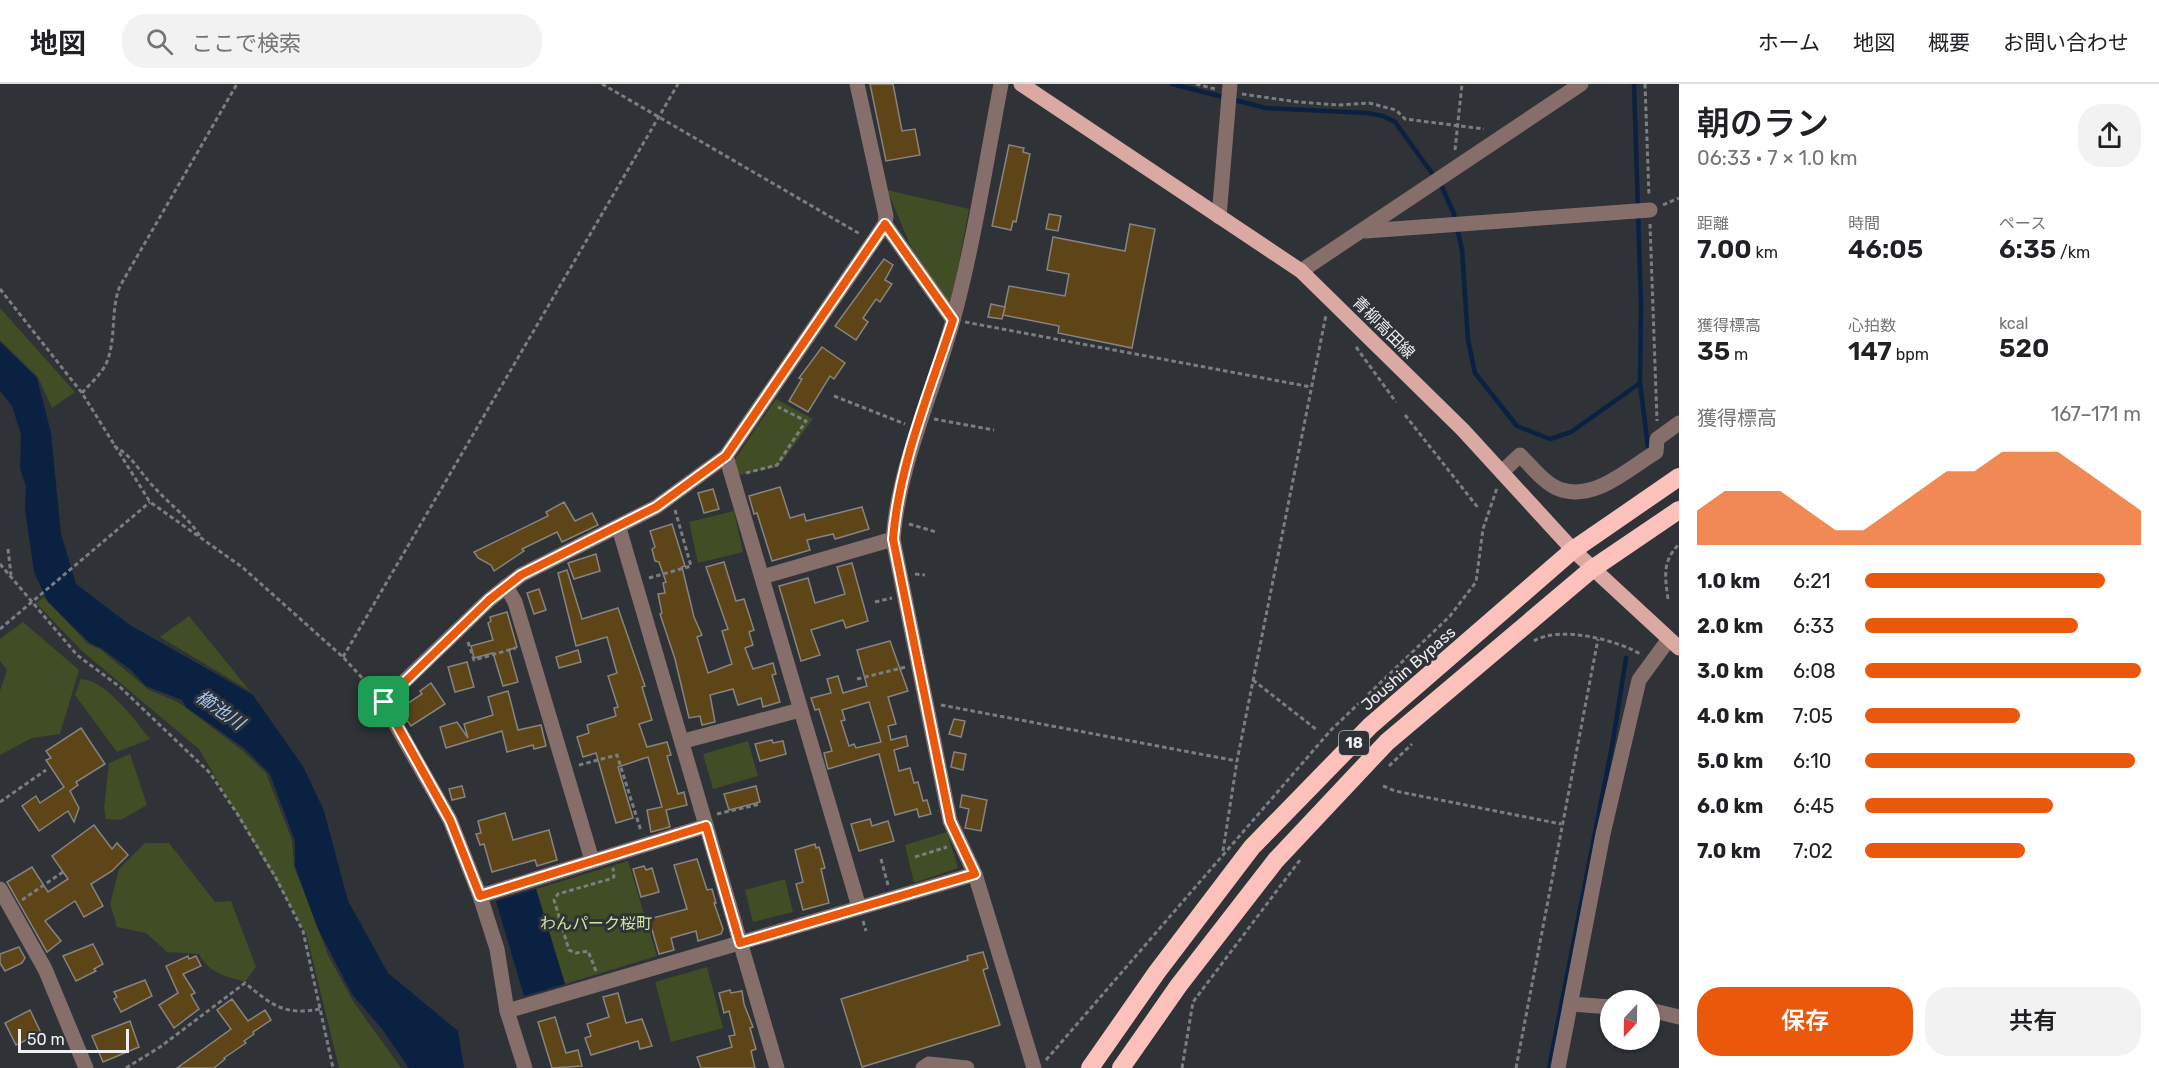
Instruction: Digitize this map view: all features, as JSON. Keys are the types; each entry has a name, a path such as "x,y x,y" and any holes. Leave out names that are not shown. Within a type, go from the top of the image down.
{"highway":[{"name":"Joushin Bypass","path":"1090,1068 1157,972 1252,847 1370,726 1573,550 1679,477"},
{"name":"18","path":"1121,1068 1179,986 1276,860 1387,742 1592,569 1679,510"}],"main road":[{"name":"青柳高田線","path":"1021,84 1301,271 1502,472 1592,569 1674,643"}],"street":[{"path":"525,1068 507,1011 497,949 480,896 450,820 384,702 462,626 521,575 619,528 671,496 726,456 885,224 886,216 857,84"},
{"path":"1001,84 953,320 905,471 893,539 950,821 975,874 1034,1068"},
{"path":"1301,271 1365,231 1581,84"},
{"path":"1219,217 1230,88"},
{"path":"1365,231 1650,210"},
{"path":"885,224 953,320"},
{"path":"1502,472 1520,455 1544,479 1558,489 1578,492 1597,489 1656,452 1658,439 1679,423"},
{"path":"726,456 859,907"},
{"path":"619,528 684,741 705,822 777,1068"},
{"path":"762,577 893,539"},
{"path":"506,586 515,602 592,860"},
{"path":"1558,1068 1623,739 1638,680 1652,661 1674,643"},
{"path":"684,741 800,710"},
{"path":"480,896 645,844 705,822"},
{"path":"507,1011 975,874"},
{"path":"0,889 45,969 86,1068"},
{"path":"1571,1004 1600,1006"},
{"path":"1660,1012 1679,1017"},
{"path":"923,1068 929,1064 968,1068"}],"path":[{"path":"82,393 105,367 111,350 114,299 120,286 237,84"},
{"path":"602,84 850,228"},
{"path":"343,657 678,84"},
{"path":"1196,84 1230,88 1298,102 1339,105 1369,103 1396,110 1405,119 1459,127 1483,130 1493,124"},
{"path":"1459,127 1462,84"},
{"path":"1645,84 1658,439"},
{"path":"0,289 82,393 150,502 242,567 343,657 384,702"},
{"path":"1223,852 1237,761 1330,298"},
{"path":"953,320 1311,387"},
{"path":"1352,342 1396,402"},
{"path":"834,396 920,423 994,430"},
{"path":"731,474 777,465 806,421 763,399"},
{"path":"1405,415 1479,509"},
{"path":"114,446 126,452 153,486 193,525 201,538"},
{"path":"1039,1068 1223,852 1331,730 1450,616 1476,582 1483,529 1502,472"},
{"path":"636,582 691,566 671,496"},
{"path":"0,629 30,601 150,502"},
{"path":"895,519 936,532"},
{"path":"1668,599 1665,576 1669,555 1679,544"},
{"path":"8,549 11,577"},
{"path":"0,564 77,655 120,687 210,773 276,878 303,931 333,1068"},
{"path":"462,626 474,660 528,645"},
{"path":"1531,643 1550,634 1598,639 1621,643 1652,661"},
{"path":"1516,1068 1598,639"},
{"path":"857,679 917,665"},
{"path":"1253,680 1317,730"},
{"path":"941,705 1237,761"},
{"path":"1387,768 1413,743"},
{"path":"565,770 617,755 645,844"},
{"path":"0,802 46,770"},
{"path":"1383,786 1395,791 1562,824"},
{"path":"705,822 760,804"},
{"path":"915,857 960,843"},
{"path":"1182,1068 1193,1002 1305,854"},
{"path":"599,984 588,951 568,950 554,900 558,894 614,877 609,855"},
{"path":"881,859 892,898"},
{"path":"10,908 63,872"},
{"path":"126,1068 160,1047 245,983 267,1002 284,1010 300,1013 320,1009"}],"green space":[{"path":"887,190 969,209 951,306 911,247"},
{"path":"0,308 75,392 52,408 38,377 0,340"},
{"path":"776,399 813,419 778,467 739,475 733,462"},
{"path":"734,511 743,552 698,563 689,522"},
{"path":"44,597 88,644 100,649 149,690 178,702 242,750 266,773 292,840 294,866 328,955 353,1001 401,1068 339,1068 306,933 199,749 82,651 36,603"},
{"path":"189,616 250,691 160,637"},
{"path":"23,622 79,670 60,734 32,738 0,755 0,691 7,670 0,661 0,639"},
{"path":"81,679 91,681 110,693 150,739 117,752 75,695"},
{"path":"748,741 758,776 713,789 703,754"},
{"path":"130,754 147,805 121,820 106,819 104,808 109,763"},
{"path":"947,832 958,868 914,883 905,845"},
{"path":"145,843 169,843 215,902 231,901 256,967 245,982 213,970 199,954 167,952 146,933 117,927 110,904 119,869"},
{"name":"わんパーク桜町","path":"628,861 657,956 565,984 536,889"},
{"path":"785,879 793,912 753,922 745,890"},
{"path":"707,967 723,1028 671,1042 655,982"}],"water":[{"name":"櫛池川","path":"0,342 37,378 51,433 61,534 76,584 130,625 253,695 304,768 324,811 348,901 388,973 458,1031 464,1068 409,1068 382,1029 352,994 318,929 295,866 295,841 270,774 244,748 186,707 182,700 146,686 131,670 101,648 90,643 48,602 34,572 25,509 26,487 20,468 21,434 12,406 0,391"},
{"path":"536,889 565,984 524,996 496,901"}],"building":[{"path":"870,84 893,84 902,131 915,129 920,155 886,161"},
{"path":"1009,145 1024,148 1023,152 1030,154 1016,222 1013,221 1011,230 992,226"},
{"path":"1049,214 1061,216 1058,231 1046,229"},
{"path":"1130,224 1155,229 1132,348 1058,333 1059,326 1003,315 1009,286 1065,296 1069,274 1047,270 1053,237 1125,251"},
{"path":"884,259 893,265 885,280 892,284 880,302 876,299 863,318 868,322 856,340 835,326"},
{"path":"991,304 1005,307 1002,319 988,317"},
{"path":"822,347 845,363 834,379 830,376 808,412 789,401 802,379 799,378"},
{"path":"780,487 790,518 804,514 806,521 862,507 869,529 835,539 833,534 807,540 810,550 772,561 757,513 754,514 749,496"},
{"path":"713,489 719,509 704,513 698,493"},
{"path":"564,502 575,521 592,513 598,525 562,542 557,532 522,549 524,551 494,571 491,565 478,558 474,552 548,516 546,512"},
{"path":"672,524 685,566 682,567 694,617 702,635 697,637 708,673 732,664 722,631 728,629 706,567 724,562 736,601 744,599 754,630 749,632 753,645 745,648 753,669 773,663 776,674 772,675 780,702 763,707 761,698 738,705 733,689 710,695 715,722 702,725 700,716 689,718 675,659 660,614 662,613 658,594 665,593 663,583 666,582 659,562 655,561 652,549 655,547 650,531"},
{"path":"596,554 600,571 574,579 568,563"},
{"path":"852,563 868,621 846,628 843,620 811,630 820,655 801,661 779,586 808,578 815,603 845,594 837,567"},
{"path":"567,570 582,619 618,608 645,686 642,687 652,720 639,724 647,747 667,742 671,755 667,756 678,794 684,792 687,805 666,810 670,827 651,832 647,810 662,807 648,757 618,767 633,818 616,823 596,753 583,757 577,737 589,733 587,725 616,716 614,708 618,707 608,676 617,673 607,637 576,646 558,573"},
{"path":"539,589 546,610 534,614 527,593"},
{"path":"507,612 517,647 509,650 518,682 503,686 493,653 474,658 471,646 493,640 488,623 491,621 490,617"},
{"path":"890,641 908,691 888,697 896,724 888,726 891,740 906,736 908,746 894,750 899,771 910,768 914,783 918,782 923,801 927,800 931,814 919,817 917,809 895,815 879,754 828,769 824,753 832,751 819,709 815,710 811,698 831,693 827,679 838,676 843,693 867,686 857,650","holes":["869,702 881,742 856,748 854,744 849,746 841,721 845,720 842,710"]},
{"path":"578,650 581,662 559,668 556,657"},
{"path":"467,662 474,687 455,692 448,667"},
{"path":"431,683 445,704 411,726 399,709 422,694 420,691"},
{"path":"508,691 518,730 541,725 546,746 534,749 533,745 507,752 502,731 446,748 440,727 457,722 468,738 464,724 493,715 488,697"},
{"path":"954,719 965,721 961,737 949,734"},
{"path":"81,728 105,764 76,782 78,785 70,791 79,808 74,822 68,811 39,831 22,806 36,796 40,803 64,787 46,760 51,758 46,751"},
{"path":"772,740 773,743 783,741 786,754 760,761 755,744"},
{"path":"954,752 966,754 963,770 951,767"},
{"path":"462,786 465,797 452,800 449,789"},
{"path":"756,786 760,802 729,810 724,794"},
{"path":"962,795 987,800 981,831 965,828 969,809 960,807"},
{"path":"505,813 513,840 549,830 557,860 537,866 535,860 492,872 484,844 480,845 476,834 481,833 478,821"},
{"path":"870,819 872,826 888,821 894,841 859,851 851,824"},
{"path":"94,825 112,849 117,843 128,855 112,871 91,884 103,906 84,917 75,901 45,921 61,941 47,952 7,882 32,867 48,892 68,879 52,856"},
{"path":"815,844 816,848 819,847 825,868 821,869 829,903 803,910 796,884 803,882 795,850"},
{"path":"697,859 707,890 712,889 723,929 721,934 698,941 696,931 671,938 674,950 659,954 649,919 687,909 674,865"},
{"path":"644,866 646,870 652,868 659,892 641,897 633,869"},
{"path":"93,944 103,964 94,969 96,971 76,981 63,956"},
{"path":"19,947 25,958 22,963 5,971 0,963 0,954"},
{"path":"983,952 988,968 983,970 1000,1025 862,1067 841,999 968,960 967,956"},
{"path":"188,956 189,959 196,956 201,966 183,974 195,993 191,995 199,1009 174,1028 159,1005 178,993 166,966"},
{"path":"145,980 152,996 121,1012 114,999 117,997 114,992"},
{"path":"730,990 731,993 742,991 744,1004 753,1027 750,1028 756,1049 751,1051 755,1068 701,1068 697,1057 732,1047 729,1036 735,1035 729,1011 724,1013 719,993"},
{"path":"618,993 626,1023 642,1019 652,1046 640,1049 638,1041 591,1055 585,1038 591,1036 587,1024 609,1017 603,997"},
{"path":"232,999 248,1021 265,1010 271,1020 253,1032 254,1034 244,1041 246,1043 214,1068 177,1068 231,1029 217,1010"},
{"path":"30,1010 41,1033 16,1045 5,1023"},
{"path":"555,1017 566,1053 578,1050 582,1066 552,1068 538,1022"},
{"path":"130,1021 139,1047 103,1062 92,1036"}],"waterway":[{"path":"1172,84 1266,108 1367,113 1383,116 1395,122 1442,187 1454,214 1462,250 1468,340 1475,373 1517,426 1550,439 1571,432 1640,383"},
{"path":"1634,84 1641,306 1640,383 1648,447"},
{"path":"1549,1068 1613,741 1626,658"}],"route":[{"path":"885,224 953,320 905,471 895,510 893,539 950,821 975,874 740,943 706,826 480,896 450,820 384,702 489,600 521,575 619,528 656,507 726,456 734,441 885,224"}]}
